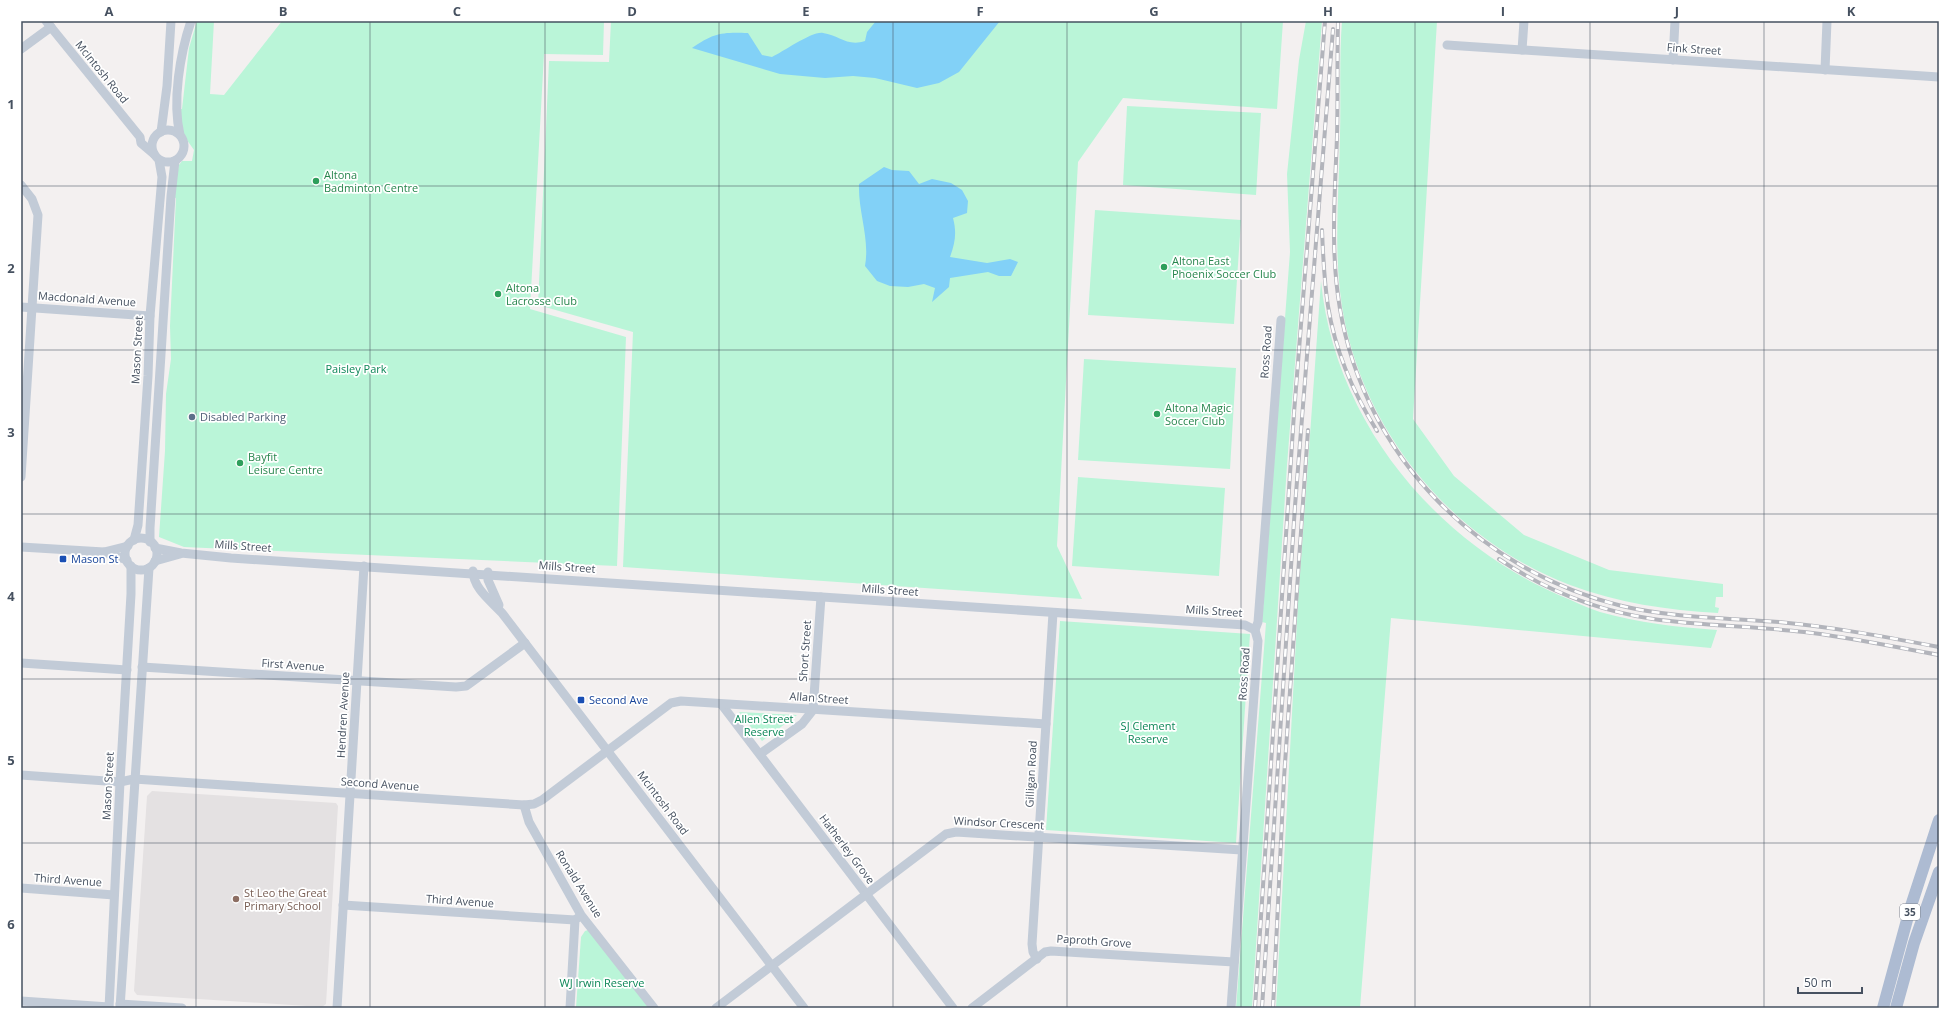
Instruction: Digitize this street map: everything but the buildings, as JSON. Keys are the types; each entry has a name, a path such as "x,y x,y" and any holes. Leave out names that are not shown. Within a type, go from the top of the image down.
{"main road":[{"name":"35","path":"1883,1008 1910,909 1939,820"},
{"name":"35","path":"1896,1008 1914,942 1939,872"}],"street":[{"path":"140,137 159,133 173,130 180,135 184,141 182,156 175,161 167,163 156,157 152,141 159,133 167,86 171,21"},
{"path":"180,135 176,106 182,59 191,21"},
{"path":"1522,50 1524,21"},
{"path":"1673,60 1675,21"},
{"path":"1825,70 1828,21"},
{"path":"21,49 48,24"},
{"name":"McIntosh Road","path":"48,24 140,137 141,143 156,157"},
{"name":"Fink Street","path":"1447,45 1939,77"},
{"name":"Mason Street","path":"131,543 138,525 148,376 150,316 162,177 156,157"},
{"path":"175,161 171,196 150,528 157,557 152,565 142,667 120,1006 182,1008"},
{"path":"21,185 32,199 38,215 23,424 21,477"},
{"name":"Macdonald Avenue","path":"21,307 150,316"},
{"name":"Ross Road","path":"1230,1008 1258,641 1255,630 1258,614 1281,320"},
{"path":"148,376 160,376"},
{"path":"104,552 142,539 153,545"},
{"path":"129,563 131,543"},
{"name":"Mills Street","path":"153,545 181,553 1245,625 1255,630"},
{"path":"21,547 104,552 129,563 140,570 152,565"},
{"name":"Mills Street","path":"152,565 181,553"},
{"name":"Mason Street","path":"109,1007 126,670 129,563"},
{"name":"Hendren Avenue","path":"336,1008 364,566"},
{"name":"McIntosh Road","path":"473,572 479,589 502,613 804,1008"},
{"name":"McIntosh Road","path":"488,573 492,591 502,613"},
{"name":"Short Street","path":"813,710 821,597"},
{"name":"Gilligan Road","path":"1037,959 1033,952 1032,944 1053,613"},
{"name":"First Avenue","path":"142,667 456,687 466,686 525,643"},
{"path":"21,663 126,670"},
{"name":"Allan Street","path":"607,750 670,703 681,701 722,705 1046,724"},
{"name":"Hatherley Grove","path":"722,705 953,1008"},
{"path":"760,754 802,724 813,710"},
{"name":"Second Avenue","path":"120,782 134,779 524,805 534,804 542,800 607,750"},
{"path":"21,775 120,782"},
{"name":"Ronald Avenue","path":"524,805 529,822 578,917 654,1008"},
{"name":"Windsor Crescent","path":"716,1008 946,834 956,832 1242,850"},
{"name":"Third Avenue","path":"21,888 114,895"},
{"name":"Third Avenue","path":"343,905 578,917"},
{"path":"570,1008 578,917"},
{"name":"Paproth Grove","path":"972,1008 1045,952 1058,951 1234,962"},
{"path":"21,1001 109,1007"}],"shaded area":[{"name":"St Leo the Great Primary School","path":"152,791 336,803 338,806 326,1004 322,1007 137,995 134,991 147,796"}],"green space":[{"name":"Paisley Park","path":"197,21 214,21 210,94 224,95 282,21 604,21 603,55 544,54 530,309 626,337 617,566 184,547 159,537 165,451 166,394 171,359 170,326 176,198 172,197 179,165 182,161 192,161 194,150 182,133 178,109 182,109 189,48"},
{"path":"611,21 1283,21 1277,109 1123,98 1078,162 1057,546 1082,599 623,567 633,332 538,305 549,61 609,62"},
{"path":"1306,21 1322,21 1287,465 1252,1008 1236,1008 1266,623 1262,622 1290,252 1287,174 1299,60"},
{"path":"1342,21 1437,21 1413,419 1454,476 1524,535 1609,570 1723,584 1723,597 1716,597 1715,607 1719,608 1718,613 1661,608 1606,597 1570,585 1529,566 1491,543 1456,514 1424,482 1397,446 1375,408 1357,366 1345,323 1341,300 1337,253 1337,229"},
{"path":"1127,106 1261,113 1256,195 1123,185"},
{"name":"Altona East Phoenix Soccer Club","path":"1095,210 1241,220 1234,324 1088,315"},
{"path":"1321,281 1330,332 1346,381 1369,428 1399,470 1433,509 1472,544 1515,573 1561,596 1600,612 1644,622 1717,630 1711,648 1391,618 1360,1008 1276,1008 1298,603"},
{"name":"Altona Magic Soccer Club","path":"1084,359 1236,368 1230,469 1078,460"},
{"path":"1078,477 1225,488 1219,576 1072,566"},
{"name":"SJ Clement Reserve","path":"1060,621 1250,634 1236,843 1046,830"},
{"name":"Allen Street Reserve","path":"739,712 797,715 762,741"},
{"name":"WJ Irwin Reserve","path":"588,930 650,1008 576,1008 581,937 585,931"}],"water":[{"path":"876,21 1000,21 959,72 939,83 917,88 875,78 853,76 825,78 780,74 692,48 706,39 718,34 748,33 762,55 772,57 805,38 818,33 829,34 853,43 865,41 867,32"},
{"path":"884,167 892,170 909,171 919,184 932,179 951,183 962,190 968,201 967,213 953,218 955,238 950,257 987,263 1010,259 1018,262 1011,276 999,276 988,272 950,278 949,287 932,302 935,288 924,284 908,287 890,286 877,281 865,266 866,245 860,205 859,184"}],"railway":[{"path":"1255,1008 1294,413 1325,21"},
{"path":"1338,21 1334,244 1340,309 1353,363 1374,413 1402,459 1436,500 1476,535 1521,565 1570,589 1622,606 1661,613 1779,622 1819,627 1939,647"},
{"path":"1262,1008 1295,506 1333,29"},
{"path":"1322,230 1327,297 1335,339 1353,387 1377,431"},
{"path":"1273,1008 1284,778 1308,430"},
{"path":"1499,559 1535,580 1573,598 1613,611 1653,619 1821,634 1939,655"}],"place":[{"name":"Altona Badminton Centre","path":"316,181"},
{"name":"Altona East Phoenix Soccer Club","path":"1164,267"},
{"name":"Altona Lacrosse Club","path":"498,294"},
{"name":"Altona Magic Soccer Club","path":"1157,414"},
{"name":"Disabled Parking","path":"192,417"},
{"name":"Bayfit Leisure Centre","path":"240,463"},
{"name":"Mason St","path":"63,559"},
{"name":"Second Ave","path":"581,700"},
{"name":"St Leo the Great Primary School","path":"236,899"}]}
